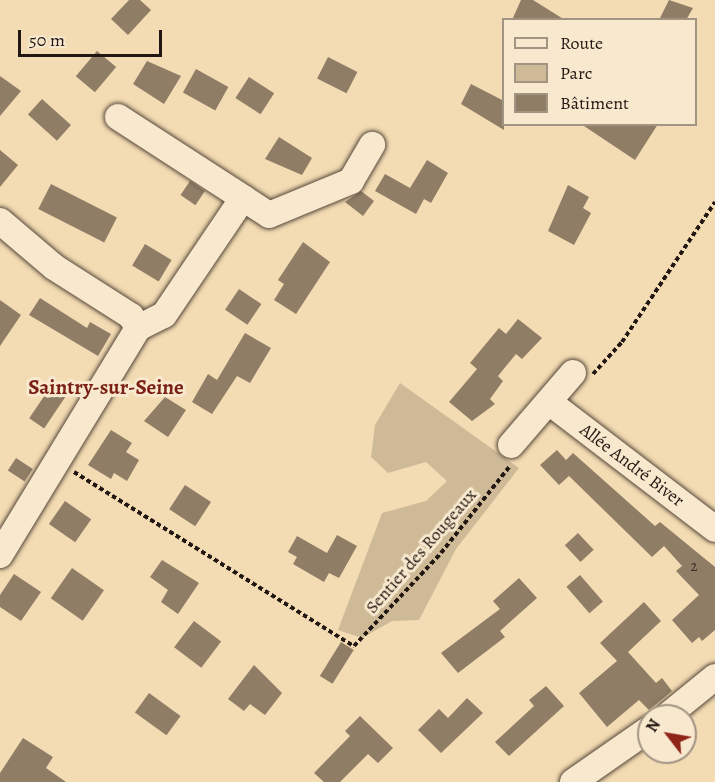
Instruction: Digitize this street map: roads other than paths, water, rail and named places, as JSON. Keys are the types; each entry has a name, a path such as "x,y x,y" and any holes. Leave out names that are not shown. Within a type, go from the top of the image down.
{"street":[{"path":"118,117 269,215 351,181 372,144"},
{"path":"0,555 60,464 87,409 138,328 164,315 243,198"},
{"path":"0,221 54,267 131,316 138,328"},
{"path":"514,452 549,402 582,375"},
{"name":"Allée André Biver","path":"549,402 715,528"},
{"path":"682,704 715,677"},
{"path":"573,782 637,737"}],"district":[{"name":"Saintry-sur-Seine","path":"106,387"}]}
